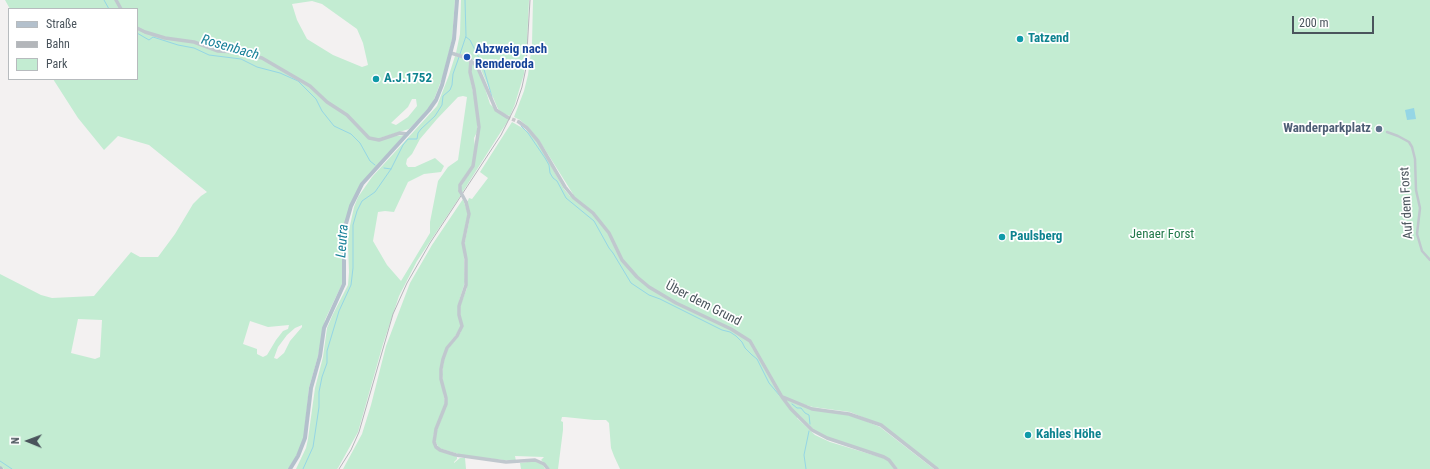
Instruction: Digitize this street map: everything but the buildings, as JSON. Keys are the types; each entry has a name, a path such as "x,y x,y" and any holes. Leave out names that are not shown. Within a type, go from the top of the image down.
{"main road":[{"path":"290,469 298,456 305,438 311,388 320,356 324,328 344,284 344,235 351,206 362,184 429,110 436,100 451,53 456,31 457,0"}],"street":[{"path":"138,28 165,38 194,42 218,51 237,52 262,58 310,86 327,102 347,115 369,138 379,140 400,133 407,134"},
{"path":"451,53 471,60 480,70 488,94 496,110 507,117"},
{"path":"471,60 470,72 474,89 479,127 473,166 460,185 460,191 466,202 469,214 463,240 466,259 466,285 459,306 459,315 462,326 457,336 447,348 443,359 441,379 446,404 436,429 434,442 438,449 454,454 506,462 535,460 544,464 548,469"},
{"name":"Über dem Grund","path":"519,122 527,128 538,141 565,187 574,198 593,213 609,233 622,260 637,277 649,287 676,303 731,329 750,341 782,397 791,409 817,433 827,438 884,457 889,460 896,469"},
{"name":"Auf dem Forst","path":"1387,132 1409,142 1412,147 1415,159 1416,190 1420,208 1417,234 1422,251 1430,260"},
{"path":"782,397 812,409 849,414 881,426 936,469"}],"green space":[{"path":"5,0 455,0 452,40 443,76 433,102 409,129 380,138 404,135 362,183 347,215 342,284 325,320 318,356 309,388 304,437 297,455 288,469 4,469 0,466 0,274 41,295 52,298 94,296 131,252 140,257 158,257 175,234 193,204 207,192 149,145 118,136 104,150 78,118 54,80 138,80 138,8 9,8","holes":["312,1 322,4 357,29 363,43 368,65 362,67 333,55 307,39 297,20 292,4","412,99 416,99 417,106 408,117 396,125 391,123 408,107","78,319 102,320 100,357 95,359 71,353","250,321 268,327 289,325 288,329 283,331 276,340 267,355 263,357 257,354 257,349 243,344","302,325 290,341 284,353 277,359 274,358 278,347 287,335 295,328"]},
{"path":"461,0 529,0 524,74 510,116 504,114 498,109 479,65 471,58 456,53 460,34"},
{"name":"Jenaer Forst","path":"533,0 1430,0 1430,469 938,469 882,425 850,412 802,404 801,405 849,414 880,427 934,469 898,469 890,460 817,433 798,415 797,418 815,435 830,442 883,458 889,461 895,469 620,469 611,448 609,423 606,420 565,417 562,417 561,421 563,422 563,430 558,469 550,469 541,460 544,457 515,456 516,461 513,461 465,456 439,448 435,441 436,433 446,407 442,374 444,359 448,349 461,332 460,306 467,288 464,246 470,217 467,203 469,198 472,199 488,178 480,172 512,122 526,130 537,141 564,189 570,196 573,194 539,140 528,127 514,117 524,91 528,75 532,44"},
{"path":"455,56 467,59 469,62 469,72 477,113 477,132 474,138 475,146 472,166 459,185 461,195 417,261 399,296 383,344 358,432 338,468 296,469 306,448 308,439 315,388 323,357 327,328 348,285 348,235 354,207 358,197 372,177 437,106","holes":["458,97 467,97 458,160 448,167 438,181 430,222 430,233 401,281 387,265 373,241 378,212 394,212 408,182 424,174 441,172 444,166 435,158 415,167 408,167 406,164 407,159 412,154 420,139"]},
{"path":"470,63 476,66 490,104 498,112 509,119 462,193 460,188 472,169 479,127"},
{"path":"463,199 468,214 463,236 465,282 459,301 461,326 451,341 440,369 445,404 433,438 435,448 457,457 454,463 460,458 465,458 466,469 343,469 362,434 386,346 410,283 432,245"},
{"path":"534,461 543,465 545,469 521,469 520,463"}],"water":[{"path":"1414,108 1416,119 1407,120 1405,110"}],"waterway":[{"name":"Rosenbach","path":"104,0 108,8"},
{"name":"Leutra","path":"460,54 466,36 465,0"},
{"name":"Rosenbach","path":"138,34 149,40 153,37 178,45 194,48 209,55 241,59 257,67 280,73 298,81 316,99 322,111 334,126 351,134 360,143 370,161 375,165"},
{"path":"466,37 470,40 483,66 492,97"},
{"name":"Leutra","path":"303,469 313,447 319,407 319,392 327,363 327,351 339,311 351,285 353,268 353,225 357,211 362,201 375,192 391,169 403,145 408,139 417,139 418,133 421,129 435,116 442,105 443,96 450,90 453,74 459,57"},
{"path":"521,126 528,133 545,158 549,165 550,173 557,181 566,198 594,221 631,283 649,295 736,336 745,348 757,359 769,383 780,396"},
{"name":"Leutra","path":"384,168 391,169"},
{"path":"792,404 797,408 801,408 809,415 810,424"},
{"path":"806,469 804,455 809,431"},
{"name":"Leutra","path":"0,461 12,469"}],"tunnel":[{"path":"507,117 519,122"}],"railway":[{"path":"339,469 351,450 359,432 393,314 407,283 430,243 501,135 516,105 526,68 530,0"}],"place":[{"name":"Tatzend","path":"1020,39"},
{"name":"Abzweig nach Remderoda","path":"467,57"},
{"name":"A.J.1752","path":"376,79"},
{"name":"Wanderparkplatz","path":"1379,129"},
{"name":"Paulsberg","path":"1002,237"},
{"name":"Kahles Höhe","path":"1028,435"}]}
